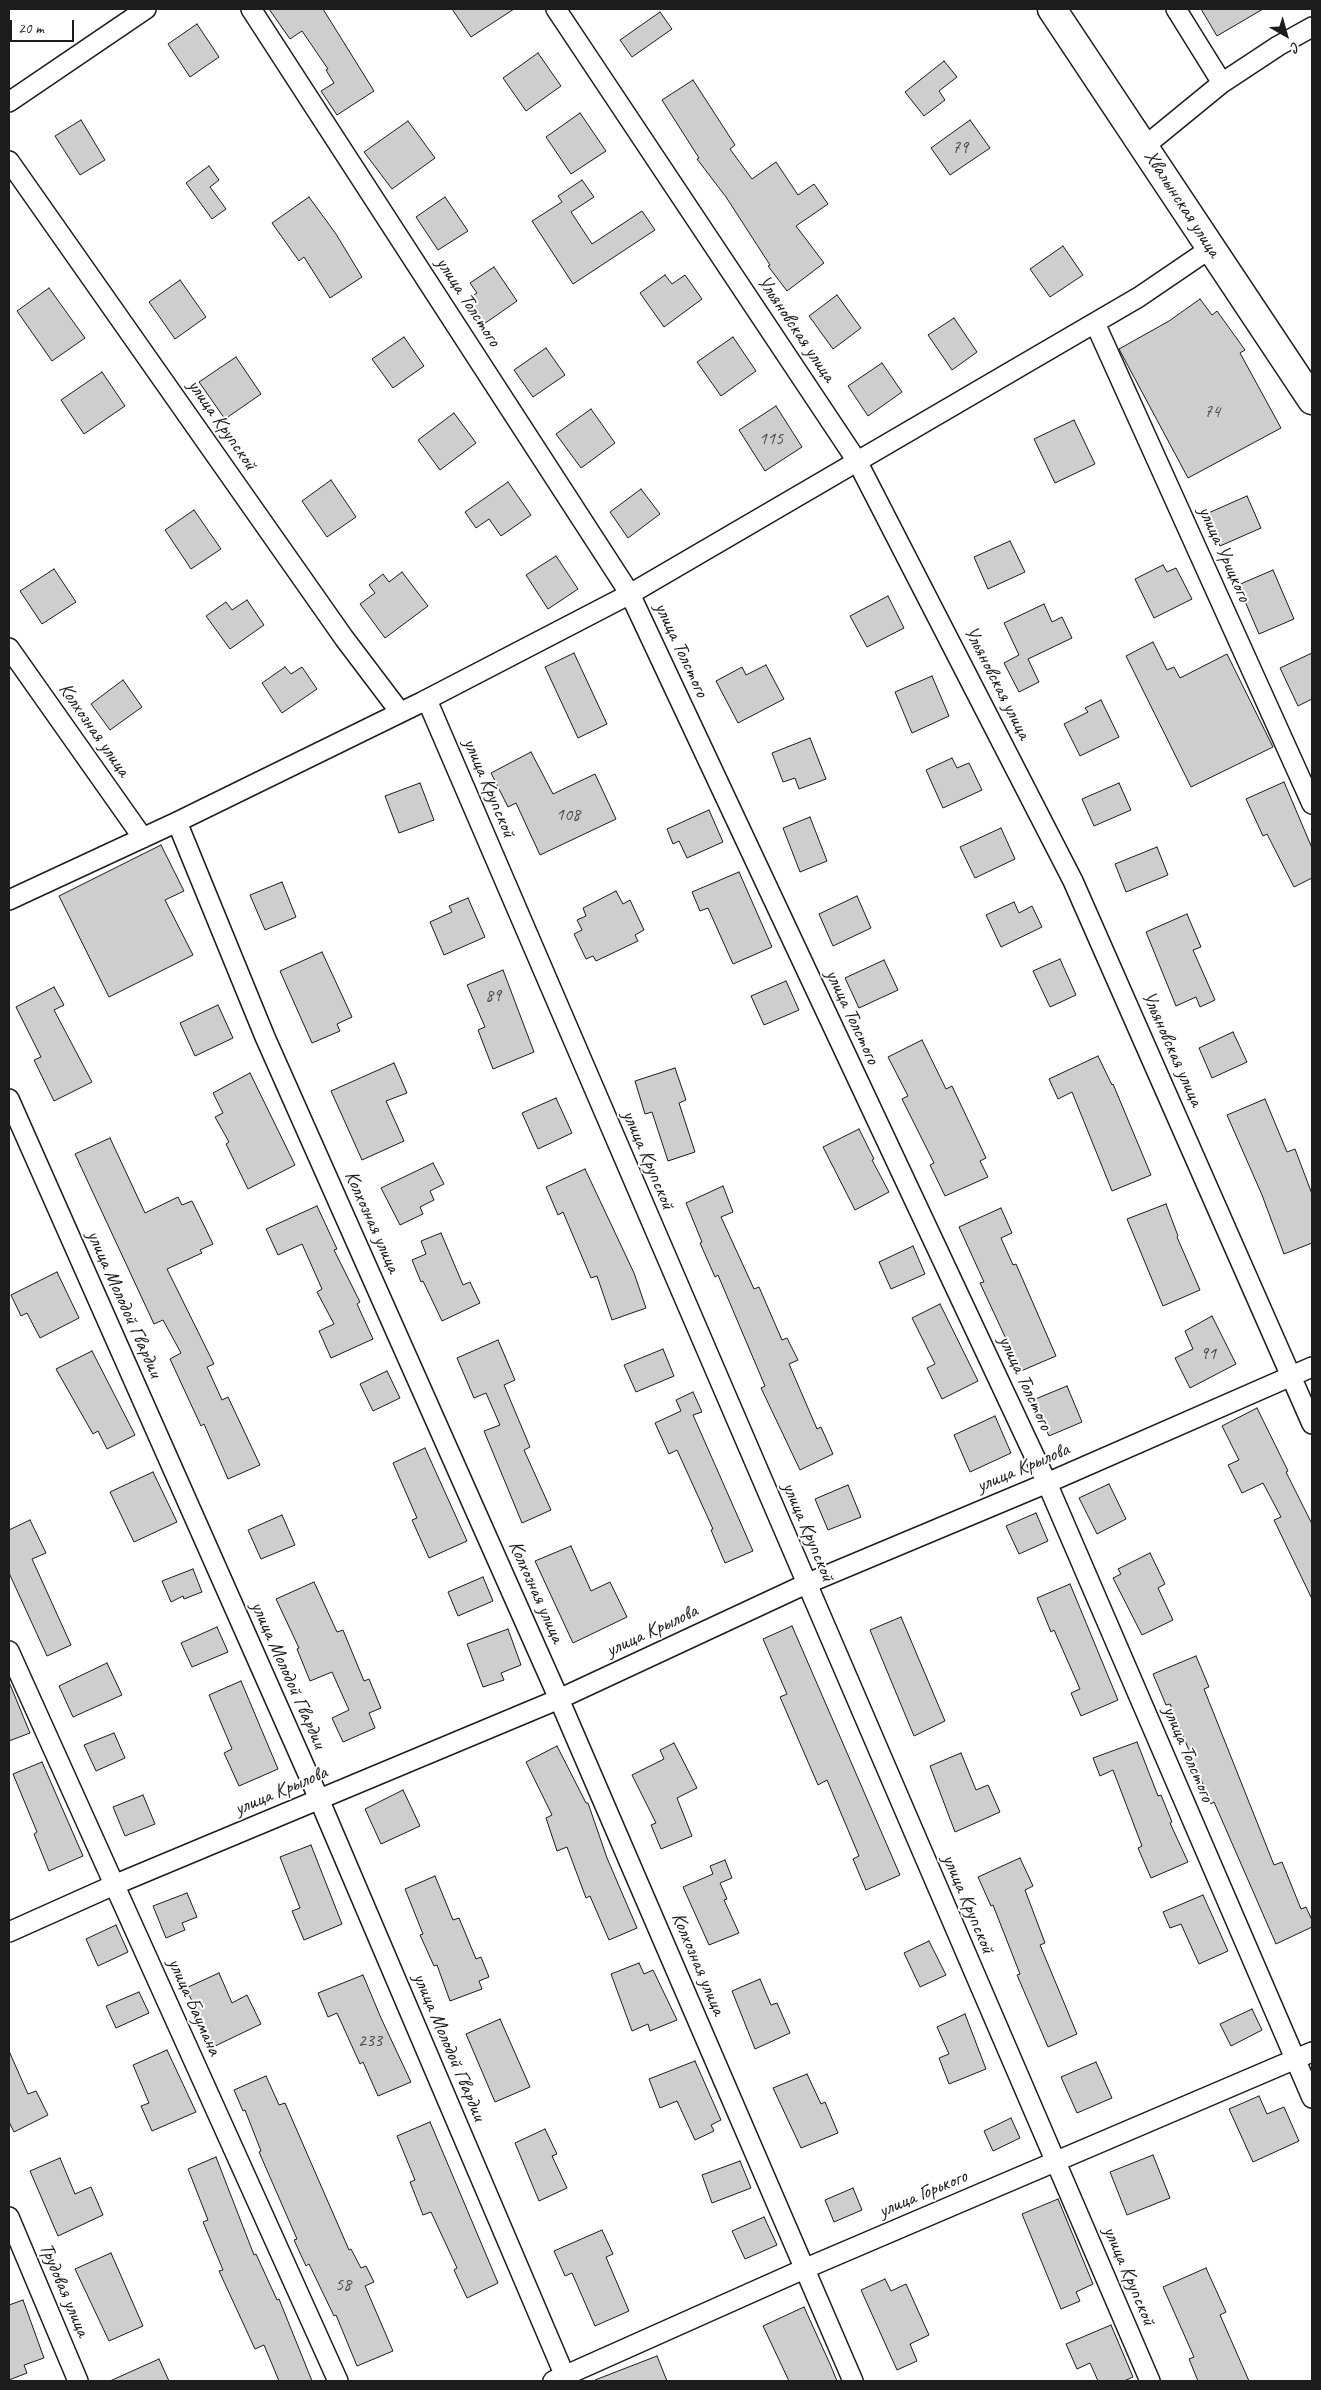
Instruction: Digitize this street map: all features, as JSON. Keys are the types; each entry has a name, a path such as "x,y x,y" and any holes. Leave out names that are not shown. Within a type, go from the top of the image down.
{"street":[{"path":"9,102 146,9"},
{"name":"улица Толстого","path":"251,9 630,594 1047,1483 1304,2055 1312,2098"},
{"name":"Ульяновская улица","path":"556,9 857,461 1073,880 1312,1424"},
{"name":"Хвалынская улица","path":"1052,9 1145,146 1312,400"},
{"path":"1176,9 1222,83"},
{"path":"1145,146 1222,83 1278,46 1312,27"},
{"name":"улица Крупской","path":"9,161 344,638 400,712"},
{"path":"9,900 177,822 426,700 630,594 1139,297 1211,248"},
{"name":"улица Урицкого","path":"1095,323 1312,804"},
{"name":"Колхозная улица","path":"9,648 143,838"},
{"name":"улица Крупской","path":"426,700 1150,2381"},
{"name":"Колхозная улица","path":"177,822 265,1038 559,1699 854,2381"},
{"name":"улица Молодой Гвардии","path":"9,1099 319,1799 562,2380"},
{"name":"улица Крылова","path":"9,1932 114,1885 559,1699 806,1584 1047,1483 1312,1367"},
{"name":"улица Баумана","path":"9,1651 338,2381"},
{"name":"улица Горького","path":"562,2380 804,2269 1304,2055"},
{"name":"Трудовая улица","path":"9,2217 78,2381"}],"building":[{"path":"269,9 323,9 374,91 337,115 321,91 334,83 326,70 328,69 302,31 290,39"},
{"path":"452,9 514,9 471,37"},
{"path":"1201,9 1263,9 1217,36"},
{"path":"660,12 672,29 632,57 620,40"},
{"path":"197,24 219,57 190,77 168,44"},
{"path":"538,53 561,86 526,111 503,78"},
{"path":"944,61 957,77 939,91 945,100 924,116 905,92"},
{"path":"693,80 735,145 730,149 752,179 776,162 798,195 814,184 828,204 796,226 824,263 787,291 768,266 770,265 726,197 697,159 699,158 662,100"},
{"path":"580,113 606,151 571,174 546,137"},
{"path":"81,120 105,160 80,175 55,136"},
{"path":"970,120 990,148 950,175 931,148"},
{"path":"408,121 435,158 392,189 364,152"},
{"path":"209,166 219,180 210,187 226,209 212,219 186,183"},
{"path":"582,180 594,197 571,212 592,244 642,211 655,230 573,284 532,221 562,202 558,196"},
{"path":"309,197 336,234 362,277 330,298 304,257 299,261 272,223"},
{"path":"445,197 468,231 438,250 416,217"},
{"path":"1063,246 1083,275 1050,297 1030,269"},
{"path":"494,267 517,301 484,324 467,300 477,293 470,283"},
{"path":"665,275 672,284 685,275 702,299 664,327 640,293"},
{"path":"180,280 206,317 175,339 149,302"},
{"path":"49,288 85,338 52,361 17,311"},
{"path":"837,295 861,328 833,349 809,316"},
{"path":"1200,299 1212,315 1217,311 1245,350 1240,353 1281,428 1188,478 1119,349 1169,321"},
{"path":"954,318 977,352 952,370 928,335"},
{"path":"404,337 424,366 393,388 372,359"},
{"path":"733,337 756,371 721,396 697,362"},
{"path":"546,348 565,375 533,397 514,370"},
{"path":"236,357 261,394 225,419 199,382"},
{"path":"882,363 902,392 868,416 848,386"},
{"path":"102,372 125,406 84,434 61,400"},
{"path":"776,406 802,447 765,471 739,430"},
{"path":"591,409 615,443 581,468 556,434"},
{"path":"454,413 476,443 440,470 418,440"},
{"path":"1074,420 1095,464 1055,483 1034,439"},
{"path":"331,480 356,517 327,537 302,501"},
{"path":"508,482 531,515 501,536 489,519 476,528 465,512"},
{"path":"641,489 660,514 628,538 610,512"},
{"path":"1247,496 1261,528 1220,546 1206,514"},
{"path":"194,510 221,549 191,569 165,530"},
{"path":"1010,541 1025,572 988,589 974,557"},
{"path":"556,556 578,589 548,609 526,575"},
{"path":"1163,565 1167,572 1176,568 1192,599 1154,618 1135,579"},
{"path":"54,569 76,602 42,624 20,591"},
{"path":"1273,570 1294,619 1259,634 1238,585"},
{"path":"402,572 428,606 385,638 360,604 375,593 369,585 383,574 389,582"},
{"path":"888,596 904,628 867,647 850,616"},
{"path":"247,600 264,625 230,649 206,616 226,602 232,610"},
{"path":"1044,604 1052,622 1062,617 1072,638 1028,659 1039,682 1019,692 1004,663 1019,655 1004,623"},
{"path":"1153,642 1167,670 1174,667 1180,678 1227,654 1273,747 1191,787 1126,656"},
{"path":"574,653 607,724 578,738 545,667"},
{"path":"1312,653 1312,699 1298,706 1280,668"},
{"path":"766,665 784,699 738,723 716,681 742,667 746,675"},
{"path":"285,667 291,674 302,667 317,689 282,713 262,683"},
{"path":"932,676 949,716 912,733 895,692"},
{"path":"123,680 142,707 110,730 91,704"},
{"path":"1101,700 1119,737 1080,756 1064,724 1088,712 1085,708"},
{"path":"810,738 826,779 799,789 795,778 783,782 772,753"},
{"path":"531,752 553,794 595,774 616,819 540,855 516,803 508,807 491,773"},
{"path":"952,758 957,768 969,763 982,790 943,808 926,770"},
{"path":"1284,782 1312,848 1312,878 1294,887 1267,834 1263,836 1246,799"},
{"path":"420,783 434,820 399,833 385,796"},
{"path":"1119,783 1131,810 1094,826 1082,799"},
{"path":"709,810 723,842 687,858 679,841 673,844 667,829"},
{"path":"810,817 827,861 800,872 783,828"},
{"path":"1001,828 1015,859 975,878 960,847"},
{"path":"161,845 184,891 165,900 193,955 109,997 59,896"},
{"path":"1157,847 1168,875 1126,892 1115,864"},
{"path":"739,872 772,947 733,964 708,908 700,911 692,892"},
{"path":"282,882 296,917 265,930 250,895"},
{"path":"616,891 623,904 630,900 644,930 635,935 638,941 596,961 593,956 586,959 574,934 582,930 577,920 586,916 583,908"},
{"path":"857,896 871,928 833,946 819,914"},
{"path":"468,898 485,937 444,955 430,922 452,912 449,906"},
{"path":"1014,902 1019,913 1032,906 1042,927 1001,947 986,915"},
{"path":"1187,914 1201,947 1193,950 1215,1000 1200,1007 1196,997 1176,1006 1146,932"},
{"path":"322,952 352,1017 337,1024 340,1031 312,1043 280,971"},
{"path":"1060,959 1076,995 1050,1007 1033,971"},
{"path":"884,960 898,990 859,1008 845,978"},
{"path":"503,970 534,1052 493,1069 478,1030 485,1027 467,985"},
{"path":"786,981 799,1010 764,1025 751,996"},
{"path":"54,987 64,1005 54,1010 92,1082 54,1101 34,1060 41,1057 16,1007"},
{"path":"218,1005 233,1038 195,1056 180,1023"},
{"path":"1233,1032 1247,1062 1212,1078 1199,1048"},
{"path":"922,1040 946,1089 952,1086 986,1158 980,1161 988,1177 945,1196 930,1165 934,1163 902,1099 908,1096 888,1057"},
{"path":"1098,1056 1113,1084 1151,1175 1112,1191 1072,1092 1058,1099 1049,1079"},
{"path":"394,1063 407,1093 386,1101 404,1141 362,1160 331,1091"},
{"path":"675,1068 686,1100 679,1103 695,1152 668,1161 652,1112 645,1114 635,1081"},
{"path":"250,1073 295,1165 248,1189 226,1144 229,1142 215,1117 223,1113 213,1093"},
{"path":"556,1098 572,1133 538,1149 522,1113"},
{"path":"1265,1099 1287,1152 1295,1149 1312,1194 1312,1243 1284,1254 1262,1195 1227,1115"},
{"path":"859,1129 874,1159 872,1160 889,1192 855,1210 823,1147"},
{"path":"110,1138 145,1213 178,1197 182,1205 192,1201 213,1244 200,1250 202,1253 167,1269 214,1364 207,1367 222,1400 228,1397 260,1465 228,1479 204,1424 201,1426 170,1359 181,1353 163,1320 154,1324 75,1154"},
{"path":"433,1163 444,1184 430,1191 434,1200 420,1207 423,1214 400,1225 381,1188"},
{"path":"585,1169 634,1273 646,1308 612,1320 597,1276 591,1278 563,1212 558,1215 546,1187"},
{"path":"723,1186 733,1212 721,1217 754,1289 759,1287 782,1340 787,1338 798,1360 789,1364 817,1429 821,1427 833,1454 800,1470 761,1388 765,1386 718,1275 715,1277 700,1243 702,1242 686,1203"},
{"path":"1166,1204 1177,1237 1200,1290 1163,1306 1127,1219"},
{"path":"317,1206 337,1249 334,1250 360,1302 357,1304 373,1339 331,1358 319,1331 334,1324 317,1292 322,1289 302,1244 278,1255 266,1229"},
{"path":"1001,1208 1012,1233 1001,1238 1013,1265 1016,1264 1056,1356 1021,1371 980,1283 984,1282 959,1227"},
{"path":"441,1233 463,1285 470,1282 480,1303 442,1321 423,1281 421,1282 412,1260 426,1254 421,1241"},
{"path":"913,1246 925,1274 891,1289 879,1262"},
{"path":"57,1272 79,1318 40,1338 27,1313 21,1316 11,1295"},
{"path":"940,1304 978,1381 942,1399 927,1368 935,1364 912,1318"},
{"path":"1212,1316 1236,1364 1190,1388 1175,1358 1193,1349 1185,1331"},
{"path":"498,1340 515,1380 504,1385 530,1447 524,1450 551,1510 522,1523 484,1431 500,1425 486,1393 474,1398 457,1358"},
{"path":"663,1349 674,1376 636,1392 624,1365"},
{"path":"92,1351 135,1435 107,1449 98,1431 93,1434 56,1369"},
{"path":"387,1371 400,1398 373,1411 360,1384"},
{"path":"1067,1386 1082,1422 1049,1436 1033,1400"},
{"path":"693,1392 702,1412 693,1415 753,1551 725,1563 711,1530 713,1529 677,1450 669,1454 655,1423 681,1411 676,1400"},
{"path":"1257,1408 1312,1524 1312,1599 1274,1520 1281,1517 1263,1483 1242,1493 1228,1465 1239,1460 1222,1426"},
{"path":"995,1416 1011,1453 970,1472 954,1435"},
{"path":"425,1448 467,1541 429,1558 412,1520 417,1518 393,1463"},
{"path":"153,1472 177,1522 134,1542 110,1492"},
{"path":"1109,1484 1126,1519 1097,1534 1079,1498"},
{"path":"848,1485 861,1517 828,1530 815,1499"},
{"path":"1036,1513 1048,1541 1019,1554 1006,1526"},
{"path":"282,1515 295,1545 261,1559 248,1530"},
{"path":"30,1520 46,1553 32,1559 71,1645 47,1656 9,1573 9,1530"},
{"path":"571,1546 591,1591 610,1582 627,1617 573,1643 535,1561"},
{"path":"1150,1553 1165,1584 1158,1588 1173,1620 1142,1635 1113,1578 1121,1574 1118,1569"},
{"path":"193,1569 202,1592 184,1599 183,1596 171,1602 162,1581"},
{"path":"483,1577 493,1601 458,1616 448,1592"},
{"path":"314,1582 337,1632 343,1630 364,1681 369,1679 381,1708 369,1713 375,1728 343,1742 332,1718 349,1710 332,1672 310,1681 297,1649 299,1648 276,1599"},
{"path":"1070,1584 1118,1700 1081,1716 1071,1693 1080,1689 1054,1630 1051,1632 1037,1598"},
{"path":"901,1617 945,1721 914,1736 870,1630"},
{"path":"792,1626 900,1875 866,1890 853,1859 859,1856 827,1780 818,1785 780,1697 787,1694 763,1639"},
{"path":"217,1627 228,1652 192,1667 181,1643"},
{"path":"508,1629 521,1665 501,1673 504,1680 483,1687 467,1644"},
{"path":"1196,1656 1209,1687 1204,1689 1274,1865 1282,1862 1301,1909 1306,1907 1312,1920 1312,1927 1276,1944 1214,1802 1211,1804 1170,1704 1166,1705 1153,1674"},
{"path":"107,1663 122,1695 73,1717 59,1686"},
{"path":"241,1681 278,1769 239,1786 224,1753 232,1749 209,1695"},
{"path":"9,1682 30,1733 9,1741"},
{"path":"114,1733 125,1758 96,1771 84,1745"},
{"path":"1137,1742 1158,1796 1161,1795 1172,1822 1170,1823 1188,1862 1151,1878 1138,1848 1142,1846 1113,1770 1100,1776 1093,1758"},
{"path":"674,1743 697,1788 677,1798 692,1836 661,1849 651,1825 656,1823 632,1775 664,1759 660,1750"},
{"path":"557,1746 586,1803 588,1803 607,1858 637,1928 609,1940 590,1896 586,1898 567,1847 557,1851 546,1818 552,1815 526,1762"},
{"path":"961,1753 976,1790 988,1785 1000,1812 955,1832 930,1766"},
{"path":"42,1762 83,1856 49,1871 34,1834 37,1832 13,1774"},
{"path":"403,1790 420,1826 381,1844 365,1809"},
{"path":"143,1795 155,1824 125,1836 113,1807"},
{"path":"311,1845 342,1924 304,1940 292,1911 300,1908 280,1857"},
{"path":"1020,1858 1033,1886 1025,1890 1045,1943 1040,1945 1077,2034 1048,2047 1017,1975 1020,1974 993,1905 991,1906 978,1877"},
{"path":"725,1860 732,1878 720,1883 727,1899 724,1900 739,1933 709,1945 683,1887 713,1874 710,1866"},
{"path":"435,1876 453,1920 459,1918 476,1959 481,1957 489,1977 479,1981 482,1989 450,2001 437,1965 434,1966 420,1935 423,1934 405,1889"},
{"path":"187,1893 197,1917 182,1923 185,1930 166,1938 153,1906"},
{"path":"1203,1895 1228,1951 1199,1964 1181,1924 1170,1928 1163,1912"},
{"path":"116,1925 128,1952 98,1966 86,1939"},
{"path":"929,1941 946,1975 920,1987 904,1953"},
{"path":"639,1963 644,1974 653,1970 677,2020 650,2031 648,2024 632,2031 611,1974"},
{"path":"219,1973 232,2003 247,1995 261,2024 213,2047 186,1988"},
{"path":"363,1975 411,2082 378,2096 363,2062 360,2064 337,2013 328,2017 318,1993"},
{"path":"760,1979 771,2005 777,2003 790,2033 755,2049 732,1991"},
{"path":"139,1992 149,2013 116,2028 106,2006"},
{"path":"1252,2009 1262,2030 1231,2046 1220,2024"},
{"path":"965,2014 986,2069 949,2084 939,2058 949,2054 937,2027"},
{"path":"500,2019 530,2087 495,2102 466,2034"},
{"path":"167,2050 196,2112 152,2131 141,2106 149,2103 133,2065"},
{"path":"9,2051 28,2094 36,2091 48,2115 14,2132 9,2122"},
{"path":"695,2061 721,2120 711,2125 714,2131 695,2140 677,2101 660,2108 649,2079"},
{"path":"1096,2062 1112,2098 1077,2113 1061,2077"},
{"path":"807,2074 821,2104 825,2102 838,2133 801,2148 773,2088"},
{"path":"266,2076 279,2105 285,2103 349,2250 351,2249 361,2268 366,2266 374,2282 365,2286 393,2351 357,2366 336,2315 334,2316 309,2264 306,2266 294,2240 297,2239 259,2152 261,2151 245,2110 243,2111 234,2090"},
{"path":"1259,2096 1267,2114 1284,2107 1299,2141 1253,2162 1229,2109"},
{"path":"1011,2118 1020,2138 993,2151 984,2131"},
{"path":"430,2122 498,2283 467,2298 454,2270 457,2268 431,2212 423,2215 410,2182 415,2180 397,2136"},
{"path":"545,2129 557,2154 552,2156 567,2188 539,2201 515,2143"},
{"path":"1153,2155 1170,2198 1127,2215 1110,2172"},
{"path":"216,2157 254,2255 256,2254 277,2300 279,2299 312,2381 279,2381 264,2345 255,2349 219,2271 223,2270 203,2222 208,2220 188,2169"},
{"path":"60,2158 75,2194 91,2187 103,2215 58,2236 30,2171"},
{"path":"740,2161 751,2188 712,2203 702,2175"},
{"path":"853,2188 862,2210 834,2222 825,2200"},
{"path":"1058,2199 1093,2284 1076,2292 1080,2301 1061,2309 1022,2214"},
{"path":"764,2217 777,2245 745,2259 732,2231"},
{"path":"602,2230 613,2254 606,2257 629,2311 595,2326 572,2273 565,2276 554,2251"},
{"path":"111,2253 143,2326 109,2341 75,2269"},
{"path":"1206,2268 1226,2312 1220,2315 1249,2381 1198,2381 1189,2359 1194,2357 1163,2287"},
{"path":"885,2279 891,2291 906,2284 929,2335 910,2344 917,2361 897,2370 861,2290"},
{"path":"23,2300 44,2358 24,2365 27,2373 9,2380 9,2305"},
{"path":"804,2307 837,2381 789,2381 763,2326"},
{"path":"1111,2325 1133,2377 1124,2381 1098,2381 1090,2363 1077,2369 1066,2344"},
{"path":"657,2356 667,2381 595,2381 595,2380"},
{"path":"159,2359 169,2381 110,2381"}]}
